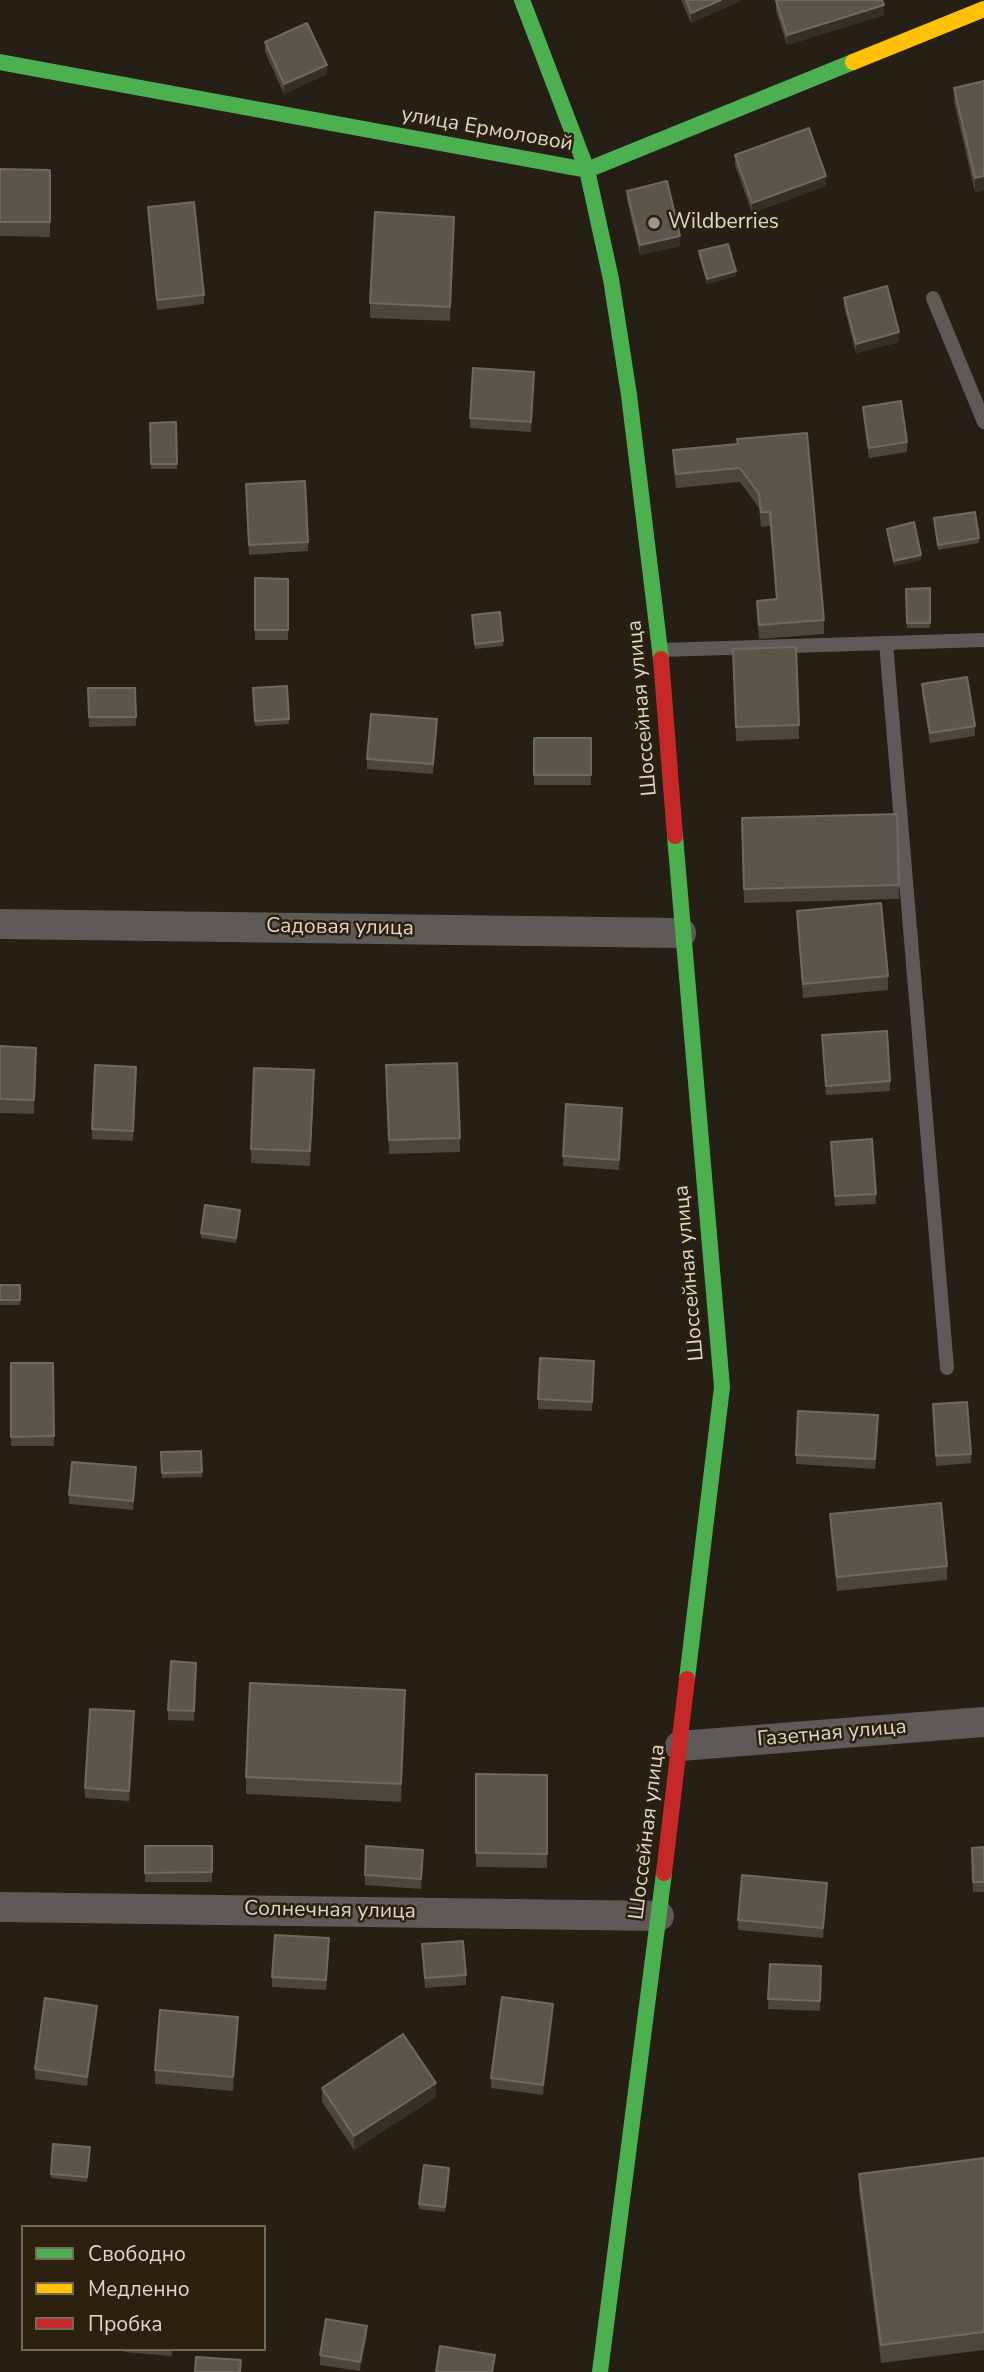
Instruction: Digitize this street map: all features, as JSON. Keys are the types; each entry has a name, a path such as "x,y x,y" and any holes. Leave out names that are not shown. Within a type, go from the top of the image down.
{"main road":[{"name":"Шоссейная улица","path":"523,0 587,170 611,279 625,369 667,712 681,933 722,1387 659,1916 600,2372"},
{"name":"улица Ермоловой","path":"0,62 587,170 984,9"}],"street":[{"name":"Садовая улица","path":"0,924 681,933"},
{"name":"Газетная улица","path":"680,1746 984,1722"},
{"name":"Солнечная улица","path":"0,1907 659,1916"}],"lane":[{"path":"933,298 984,422"},
{"path":"660,650 984,640"},
{"path":"886,643 947,1368"}],"building":[{"path":"686,0 721,0 691,13"},
{"path":"882,0 884,5 787,35 776,1"},
{"path":"307,23 327,65 284,84 265,42"},
{"path":"984,81 984,176 975,178 954,88"},
{"path":"809,128 826,176 752,203 735,155"},
{"path":"0,169 50,170 50,222 0,222"},
{"name":"Wildberries","path":"667,181 680,236 640,245 627,191"},
{"path":"194,202 204,295 157,300 148,207"},
{"path":"375,212 454,217 450,307 370,303"},
{"path":"728,244 736,271 707,279 699,251"},
{"path":"887,286 899,332 856,344 844,298"},
{"path":"473,368 534,372 531,422 470,418"},
{"path":"901,401 907,442 869,448 863,407"},
{"path":"176,422 177,464 151,464 150,423"},
{"path":"807,433 824,620 759,625 757,601 777,599 770,512 761,512 759,494 740,468 676,474 673,450 738,444 737,439"},
{"path":"305,481 308,542 249,545 246,484"},
{"path":"975,512 979,538 938,545 934,518"},
{"path":"914,522 921,555 894,561 887,529"},
{"path":"255,578 288,579 288,630 255,630"},
{"path":"930,588 930,623 907,623 906,589"},
{"path":"500,612 503,641 475,644 472,615"},
{"path":"796,647 799,725 736,727 733,649"},
{"path":"967,677 975,726 930,733 922,684"},
{"path":"287,686 289,719 255,721 253,688"},
{"path":"88,688 135,688 136,717 89,717"},
{"path":"371,714 437,719 433,764 367,759"},
{"path":"534,738 591,738 591,775 534,775"},
{"path":"897,814 899,885 744,889 742,818"},
{"path":"881,903 888,976 803,984 797,911"},
{"path":"887,1031 890,1081 826,1086 822,1035"},
{"path":"0,1046 36,1048 34,1100 0,1099"},
{"path":"457,1063 460,1138 389,1140 386,1065"},
{"path":"95,1065 136,1067 133,1131 92,1129"},
{"path":"254,1068 314,1070 310,1151 251,1149"},
{"path":"566,1104 622,1108 619,1160 563,1156"},
{"path":"872,1139 876,1194 835,1196 831,1142"},
{"path":"205,1205 240,1210 236,1238 201,1233"},
{"path":"0,1285 20,1285 20,1300 0,1300"},
{"path":"540,1358 594,1361 592,1402 538,1399"},
{"path":"11,1363 53,1363 54,1436 11,1437"},
{"path":"967,1402 971,1454 936,1456 933,1404"},
{"path":"798,1411 878,1415 875,1459 796,1455"},
{"path":"201,1451 202,1472 162,1473 161,1452"},
{"path":"72,1462 136,1467 133,1501 69,1495"},
{"path":"941,1503 947,1566 837,1577 830,1514"},
{"path":"171,1661 196,1663 194,1711 168,1710"},
{"path":"250,1683 405,1690 401,1784 246,1777"},
{"path":"90,1709 134,1711 129,1791 85,1788"},
{"path":"476,1774 547,1775 547,1854 476,1853"},
{"path":"145,1846 212,1846 212,1872 145,1873"},
{"path":"366,1846 423,1850 421,1879 365,1875"},
{"path":"984,1847 984,1882 973,1882 972,1848"},
{"path":"742,1875 827,1883 823,1928 738,1920"},
{"path":"275,1935 329,1938 326,1980 272,1977"},
{"path":"463,1941 466,1975 425,1978 422,1944"},
{"path":"770,1964 821,1966 820,2001 768,1999"},
{"path":"502,1997 553,2004 543,2085 491,2078"},
{"path":"45,1998 97,2006 87,2077 35,2069"},
{"path":"160,2010 238,2017 233,2077 155,2070"},
{"path":"403,2034 436,2083 354,2136 322,2088"},
{"path":"53,2144 90,2147 87,2177 51,2174"},
{"path":"984,2158 984,2332 881,2345 859,2174"},
{"path":"424,2165 449,2168 445,2207 419,2204"},
{"path":"326,2319 367,2326 360,2362 320,2355"},
{"path":"440,2346 495,2355 492,2372 436,2372"},
{"path":"196,2357 241,2360 240,2372 195,2372"}],"traffic: fast":[{"path":"522,0 587,170 611,279 629,395 661,659"},
{"path":"0,62 587,170 853,62"},
{"path":"675,836 722,1387 687,1679"},
{"path":"600,2372 664,1873"}],"traffic: slow":[{"path":"853,62 984,9"}],"traffic: jam":[{"path":"661,659 675,836"},
{"path":"664,1873 687,1679"}],"place":[{"name":"Wildberries","path":"654,223"}]}
